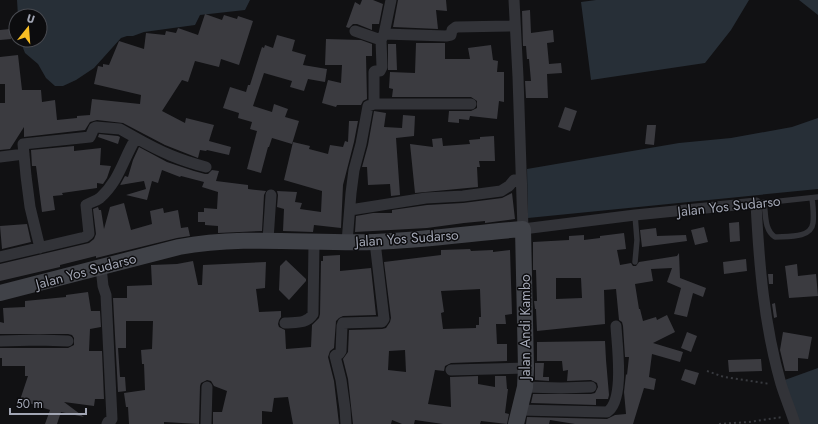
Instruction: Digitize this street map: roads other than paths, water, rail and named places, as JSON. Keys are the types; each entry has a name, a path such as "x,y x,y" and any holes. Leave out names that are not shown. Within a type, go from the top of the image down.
{"street":[{"path":"374,104 374,72 376,70 380,71 382,67 383,37 391,0"},
{"path":"514,0 523,228"},
{"path":"355,31 383,37 446,36 451,34 452,30 456,27 515,26"},
{"path":"347,242 354,170 361,144 368,106 374,104 471,104"},
{"path":"40,248 30,207 24,144 90,137 94,128 96,127 120,129 165,154 183,161 206,167"},
{"path":"0,257 88,236 86,205 99,199 116,180 126,156 136,138"},
{"path":"0,157 24,154"},
{"path":"350,210 426,198 463,196 501,191 509,186 514,180 521,179"},
{"path":"268,240 271,195"},
{"path":"760,203 758,252 765,304 781,384 794,420"},
{"name":"Jalan Yos Sudarso","path":"0,293 194,244 216,241 268,240 375,242 760,203"},
{"name":"Jalan Andi Kambo","path":"518,417 525,387 526,368 523,228"},
{"path":"285,323 305,322 310,319 313,314 314,242"},
{"path":"346,424 346,409 335,356 341,351 343,324 382,322 384,319 375,242"},
{"path":"101,267 103,286 106,295 112,419 110,422 107,422 107,424"},
{"path":"518,417 607,412 610,410 615,402 618,386 616,326"},
{"path":"0,341 68,341"},
{"path":"450,370 526,368"},
{"path":"206,424 207,387"},
{"path":"525,387 591,387"}],"lane":[{"name":"Jalan Yos Sudarso","path":"760,203 815,197"},
{"path":"760,203 767,226 772,235 775,237 802,235 808,233 813,224 815,197"},
{"path":"634,215 637,240 635,262"}]}
